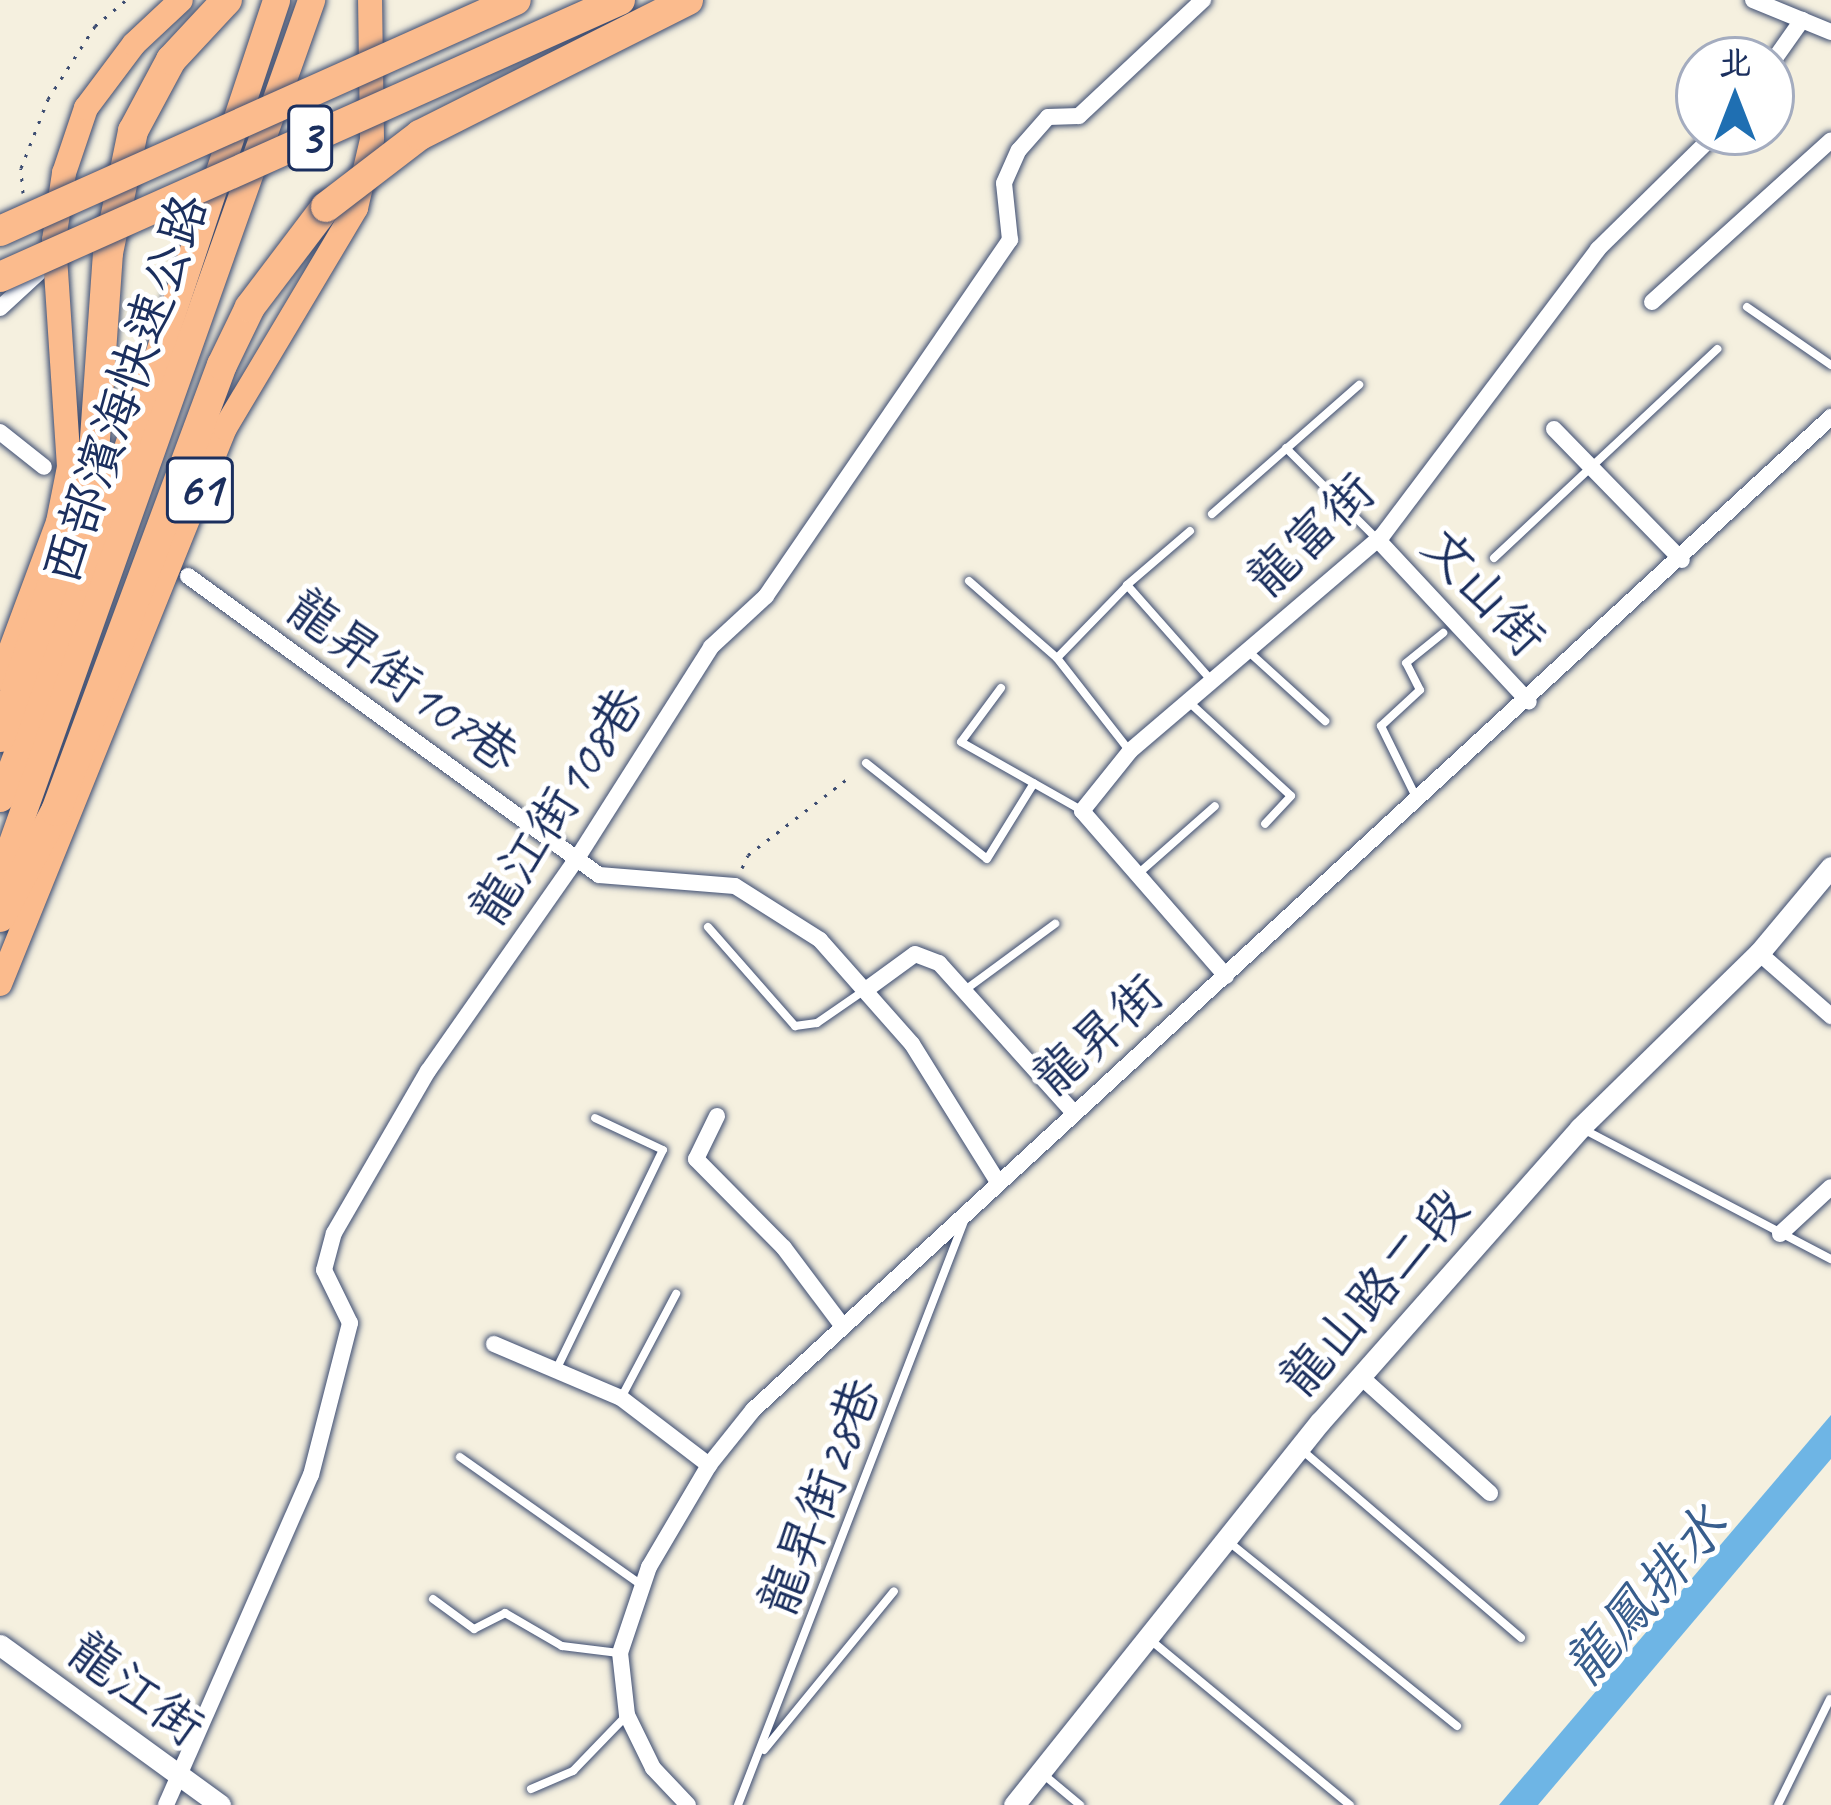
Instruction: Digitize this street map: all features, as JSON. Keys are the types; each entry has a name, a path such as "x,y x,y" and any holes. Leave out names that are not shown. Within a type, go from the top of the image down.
{"highway":[{"path":"0,736 92,467 103,409 108,253 133,130 171,60 227,0"},
{"name":"西部濱海快速公路","path":"0,798 84,577 276,0"},
{"name":"西部濱海快速公路","path":"0,876 311,0"},
{"name":"3","path":"12,221 516,0"},
{"name":"3","path":"0,277 620,0"},
{"path":"0,917 56,811 222,364 250,307 326,207 420,135 688,0"}],"main road":[{"path":"0,678 58,522 69,467 55,264 64,173 86,108 134,44 181,0"},
{"name":"61","path":"0,984 225,428 356,208 372,139 370,0"}],"street":[{"name":"龍江街108巷","path":"166,1805 311,1475 350,1323 324,1270 334,1233 428,1071 576,860 711,647 766,596 1010,240 1004,183 1019,150 1048,117 1079,116 1203,0"},
{"path":"1753,0 1831,32"},
{"path":"1791,36 1802,20"},
{"path":"1652,302 1831,140"},
{"name":"龍富街","path":"1082,811 1130,752 1378,540 1598,249 1693,156"},
{"path":"0,308 28,278 55,264"},
{"name":"龍昇街","path":"688,1805 653,1768 627,1715 620,1653 641,1584 710,1465 841,1324 1529,701 1831,417"},
{"path":"1554,429 1682,560"},
{"path":"0,432 44,466"},
{"name":"文山街","path":"1378,540 1529,701"},
{"name":"龍昇街107巷","path":"188,576 576,860 625,879 735,886 820,940 912,1044 998,1182"},
{"path":"1082,811 1226,976"},
{"name":"龍山路二段","path":"1014,1805 1360,1376 1580,1127 1759,953 1831,867"},
{"path":"1759,953 1831,1016"},
{"path":"867,989 915,954 939,963 1074,1113"},
{"path":"717,1116 696,1159 784,1248 841,1324"},
{"path":"1780,1234 1831,1187"},
{"path":"494,1344 558,1366 621,1398 710,1465"},
{"path":"1360,1376 1490,1493"},
{"name":"龍江街","path":"0,1645 220,1805"}],"lane":[{"path":"1747,307 1831,365"},
{"path":"1494,558 1717,349"},
{"path":"1213,514 1359,385"},
{"path":"1286,448 1378,540"},
{"path":"1057,658 1127,585 1190,531"},
{"path":"969,580 1057,658 1130,752"},
{"path":"1127,585 1213,681"},
{"path":"1418,802 1381,726 1420,690 1406,663 1443,633"},
{"path":"1248,651 1325,721"},
{"path":"1001,688 961,742 1082,811"},
{"path":"1189,701 1291,796 1265,824"},
{"path":"866,763 987,859 1034,783"},
{"path":"1138,874 1215,806"},
{"path":"964,991 1055,924"},
{"path":"708,927 795,1026 817,1023 867,989"},
{"path":"558,1366 663,1150 595,1118"},
{"path":"1580,1127 1831,1259"},
{"name":"龍昇街28巷","path":"738,1805 967,1214"},
{"path":"621,1398 676,1294"},
{"path":"1299,1448 1521,1638"},
{"path":"460,1457 641,1584"},
{"path":"1225,1539 1457,1726"},
{"path":"759,1756 894,1591"},
{"path":"433,1599 474,1629 506,1613 562,1646 620,1653"},
{"path":"1147,1636 1350,1805"},
{"path":"1778,1805 1830,1700"},
{"path":"531,1790 573,1771 627,1715"},
{"path":"1040,1772 1080,1805"}],"path":[{"path":"12,221 21,168 48,99 95,26 126,0"},
{"path":"735,886 748,855 847,779"}],"water":[{"path":"1831,1415 1831,1459 1538,1805 1499,1805"}],"water label":[{"name":"龍鳳排水","path":"1645,1596"}]}
